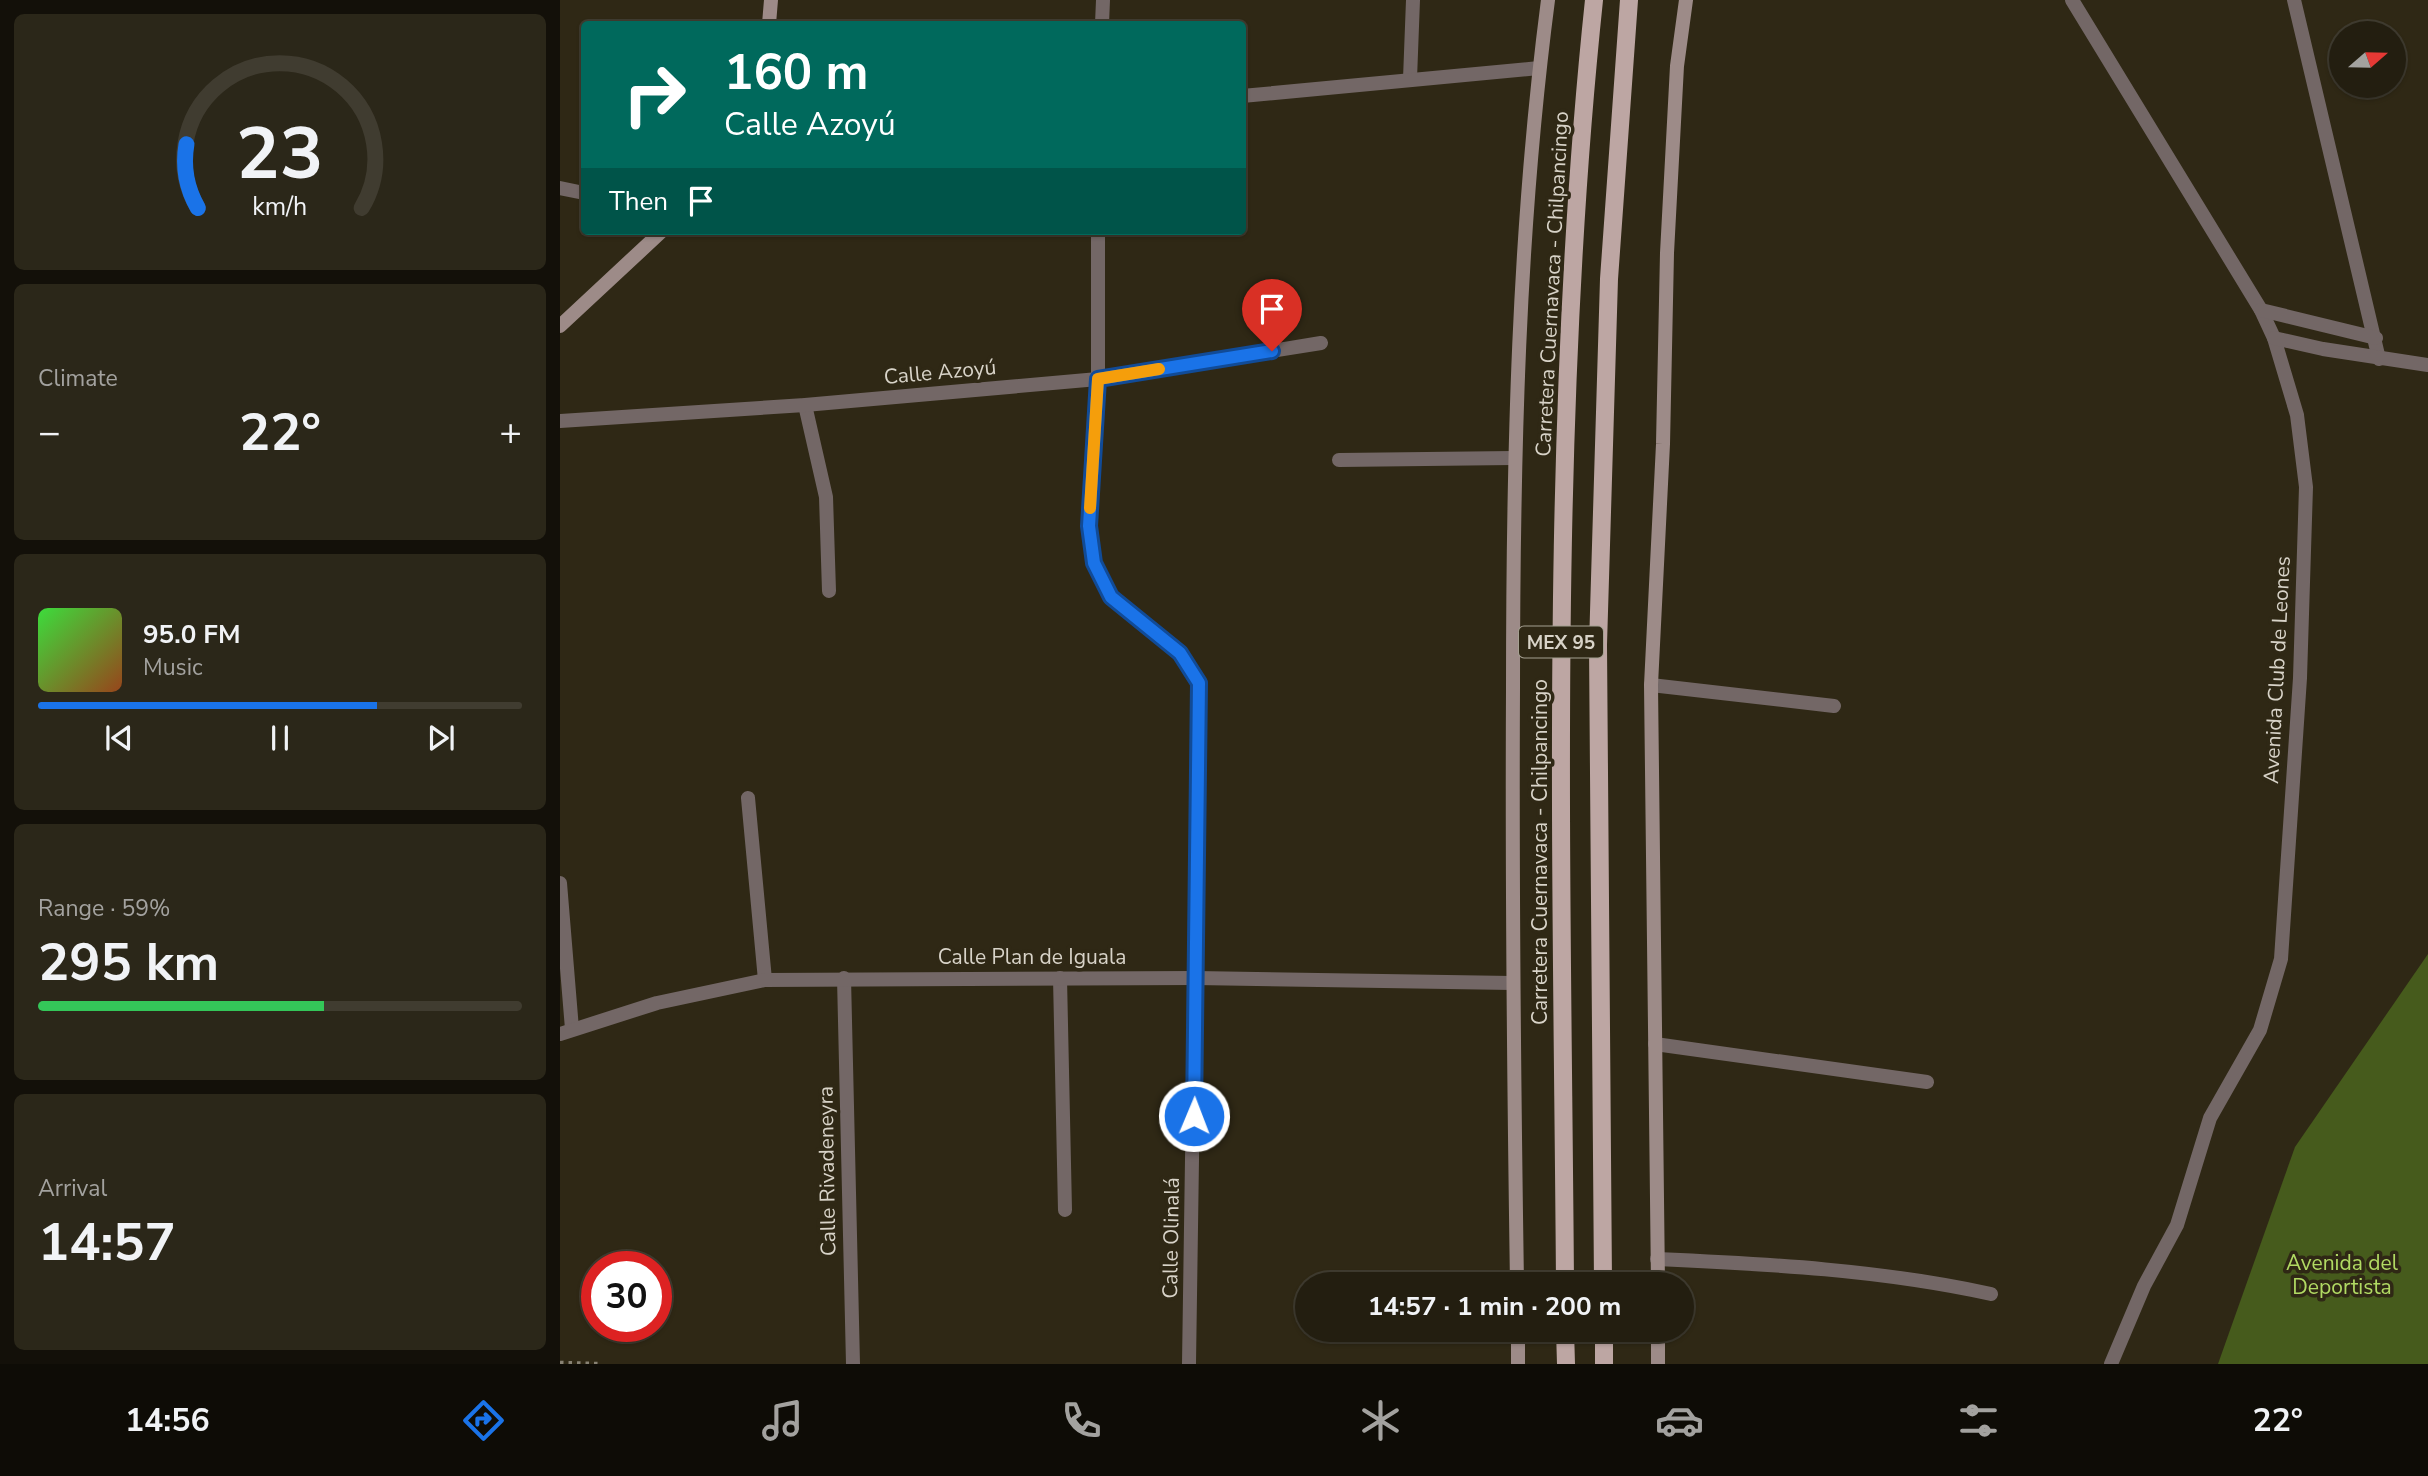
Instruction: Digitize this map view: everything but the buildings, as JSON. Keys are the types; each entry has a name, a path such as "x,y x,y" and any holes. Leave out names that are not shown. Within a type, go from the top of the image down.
{"main road":[{"name":"Carretera Cuernavaca - Chilpancingo","path":"1565,1272 1561,630 1578,155 1594,0"},
{"name":"MEX 95","path":"1603,1272 1598,645 1609,279 1629,0"},
{"path":"1565,1342 1566,1364"},
{"path":"1604,1342 1604,1364"}],"street":[{"path":"769,21 771,0"},
{"path":"1102,21 1103,0"},
{"path":"1410,79 1413,0"},
{"path":"1517,1272 1512,983 1513,458 1526,187 1548,0"},
{"path":"1658,1272 1651,685 1663,444 1667,253 1677,66 1686,0"},
{"name":"Avenida Club de Leones","path":"2072,0 2261,310 2274,338 2297,415 2306,487 2301,678 2281,960 2260,1030 2210,1118 2176,1225 2144,1286 2111,1364"},
{"path":"2294,0 2379,359"},
{"path":"1246,96 1539,68"},
{"path":"560,188 581,192"},
{"path":"560,326 658,235"},
{"name":"Calle Olinalá","path":"1098,235 1098,379 1089,526 1094,563 1111,597 1180,653 1199,683 1189,1364"},
{"path":"2261,310 2375,338"},
{"path":"2274,338 2379,359 2428,365"},
{"name":"Calle Azoyú","path":"560,421 805,405 1098,379 1321,343"},
{"path":"805,405 826,497 829,591"},
{"path":"1339,460 1513,458"},
{"path":"1651,685 1834,706"},
{"path":"748,798 765,979"},
{"path":"560,883 566,1031"},
{"name":"Calle Rivadeneyra","path":"844,978 853,1364"},
{"path":"1060,978 1065,1210"},
{"name":"Calle Plan de Iguala","path":"566,1031 657,1003 765,979 1196,978 1512,983"},
{"path":"1655,1044 1927,1082"},
{"path":"1657,1259 1865,1273 1925,1280 1991,1294"},
{"path":"1518,1342 1518,1364"},
{"path":"1658,1342 1658,1364"}],"path":[{"path":"560,1363 598,1364"}],"green space":[{"name":"Avenida del Deportista","path":"2428,954 2428,1364 2218,1364 2295,1147"}],"slow traffic":[{"path":"1090,508 1098,379 1159,369"}],"route":[{"path":"1194,1116 1199,683 1180,653 1111,597 1094,563 1089,526 1098,379 1272,351"}]}
